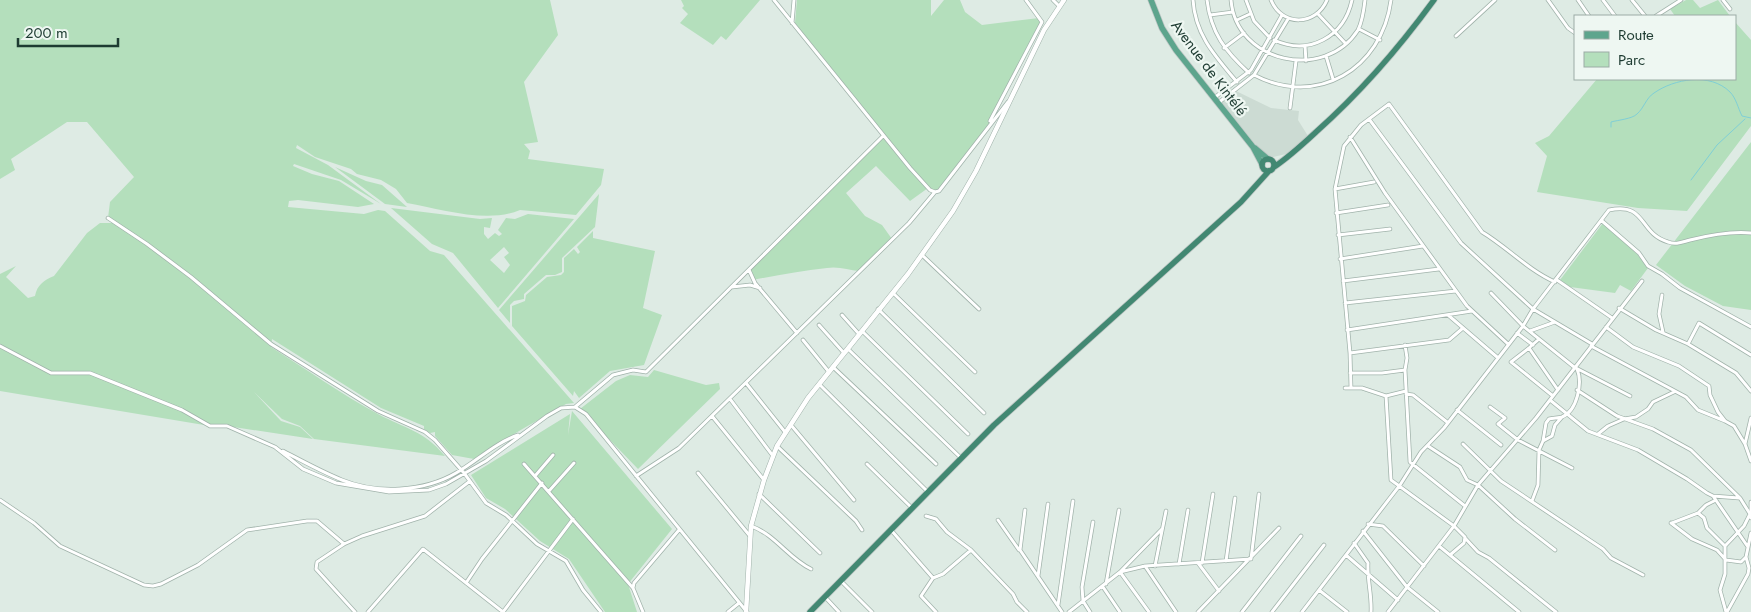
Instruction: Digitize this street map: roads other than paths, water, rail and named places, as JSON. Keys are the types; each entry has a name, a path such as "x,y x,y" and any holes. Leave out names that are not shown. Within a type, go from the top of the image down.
{"highway":[{"path":"810,612 961,458 1097,330 1260,183 1269,165 1294,152 1346,105 1386,63 1434,0"}],"main road":[{"name":"Avenue de Kintélé","path":"1151,0 1164,33 1216,101 1269,165"}],"street":[{"path":"774,0 883,136 928,188 935,192"},
{"path":"792,24 794,0"},
{"path":"987,129 1042,22 1026,0"},
{"path":"1053,0 1059,6"},
{"path":"747,612 751,526 759,494 777,446 790,424 819,384 922,255 963,196 1044,30 1064,0"},
{"path":"1193,0 1200,34 1216,58 1237,82"},
{"path":"1208,0 1214,32 1224,48 1249,72"},
{"path":"1231,0 1233,12 1244,32 1263,50 1296,61 1306,61 1326,56 1346,44 1358,29 1365,0"},
{"path":"1246,0 1250,14 1259,28 1270,38"},
{"path":"1271,0 1282,15 1304,21 1318,14 1327,0"},
{"path":"1274,40 1306,46 1319,42 1336,33 1349,11 1352,0"},
{"path":"1254,75 1276,85 1310,87 1333,80 1359,64 1380,40 1388,17 1391,0"},
{"path":"1486,0 1489,4"},
{"path":"1456,36 1495,0"},
{"path":"1548,0 1574,32"},
{"path":"1578,0 1588,15"},
{"path":"1603,0 1614,15"},
{"path":"1632,0 1643,15"},
{"path":"1658,15 1681,0"},
{"path":"1723,0 1730,9"},
{"path":"1210,15 1233,12"},
{"path":"1237,20 1250,14"},
{"path":"1318,14 1346,44"},
{"path":"1216,101 1249,72 1282,15"},
{"path":"1216,101 1254,75 1288,18"},
{"path":"1358,29 1380,40"},
{"path":"1224,48 1244,32"},
{"path":"1306,46 1306,61"},
{"path":"1326,56 1333,80"},
{"path":"1290,108 1296,61"},
{"path":"636,476 679,448 909,223 935,192 938,191 1013,95"},
{"path":"1350,388 1350,353 1335,189 1339,161 1350,137 1389,104 1482,232 1499,242 1540,275 1556,281 1612,318"},
{"path":"1370,119 1461,243 1533,309 1592,345 1686,397 1698,410 1716,415 1734,426 1745,444 1751,461"},
{"path":"0,346 51,373 90,373 182,410 210,426 227,426 275,447 343,481 365,486 400,489 439,483 486,461 521,434 561,408 575,407 613,376 633,370 646,372 883,136"},
{"path":"1350,137 1385,193 1467,306 1508,344"},
{"path":"1335,189 1374,182"},
{"path":"1336,213 1388,205"},
{"path":"1302,612 1368,524 1400,485 1413,465 1523,326 1533,309 1609,210 1622,207 1636,212 1653,234 1660,240 1671,244 1737,232 1751,233"},
{"path":"108,218 191,277 271,344 378,411 425,432 463,472 486,503 512,521 536,544 566,561 583,590 601,612"},
{"path":"1602,220 1638,253 1648,266 1680,288 1751,327"},
{"path":"1338,235 1390,229"},
{"path":"1340,259 1422,246"},
{"path":"922,255 979,309"},
{"path":"1343,281 1439,269"},
{"path":"749,270 750,275 797,333"},
{"path":"1388,612 1454,526 1478,485 1518,440 1575,368 1619,308 1642,282"},
{"path":"731,287 750,285 760,288"},
{"path":"1344,303 1456,291"},
{"path":"893,292 975,372"},
{"path":"1491,294 1523,326 1575,368 1630,396"},
{"path":"1662,295 1659,314 1663,333"},
{"path":"1619,308 1663,333 1688,344 1736,373 1751,391"},
{"path":"878,309 984,413"},
{"path":"1347,330 1473,310"},
{"path":"842,315 968,434"},
{"path":"1448,315 1498,358"},
{"path":"1530,331 1556,322"},
{"path":"1688,344 1699,323 1751,355"},
{"path":"819,325 961,458"},
{"path":"1606,326 1633,347 1689,371 1709,386 1712,400 1726,421"},
{"path":"1350,353 1449,340 1463,328"},
{"path":"1517,333 1533,345"},
{"path":"1540,339 1511,362 1553,396"},
{"path":"803,340 829,372"},
{"path":"1405,345 1407,358 1405,370 1408,458 1413,465 1465,506"},
{"path":"1529,348 1558,390"},
{"path":"833,366 936,464"},
{"path":"1543,441 1552,436 1555,424 1577,400 1579,375 1575,368"},
{"path":"1350,373 1382,373 1405,370"},
{"path":"746,383 785,432"},
{"path":"819,384 928,492"},
{"path":"1345,388 1367,389 1386,396 1406,393 1413,395 1448,422"},
{"path":"1578,390 1624,419 1653,429 1691,450 1740,498 1751,516"},
{"path":"1598,434 1608,426 1624,419 1636,417 1648,409 1653,402 1674,391"},
{"path":"1386,396 1390,477 1454,526 1478,552 1489,558 1556,612"},
{"path":"730,398 773,456"},
{"path":"1550,400 1588,431 1638,450 1713,496 1749,547"},
{"path":"575,407 586,414 678,530 747,612"},
{"path":"1490,407 1505,418 1498,424 1518,440 1572,468"},
{"path":"1456,410 1501,445"},
{"path":"712,416 764,480"},
{"path":"1532,501 1538,485 1539,450 1548,420 1562,417"},
{"path":"1745,444 1751,418"},
{"path":"790,424 854,500"},
{"path":"1463,444 1492,470 1501,481 1603,549 1611,558 1643,575"},
{"path":"777,446 856,521 862,530"},
{"path":"1428,446 1460,467 1467,480 1478,485 1515,519 1555,550"},
{"path":"275,447 303,469 354,488 406,493 428,490 446,484 463,472"},
{"path":"535,476 553,455"},
{"path":"549,491 574,463"},
{"path":"524,464 633,588 643,612"},
{"path":"867,464 913,508"},
{"path":"698,473 750,536"},
{"path":"355,612 314,566 317,562 344,544 362,536 425,516 470,481"},
{"path":"466,583 482,559 542,483"},
{"path":"759,494 820,553"},
{"path":"1213,494 1200,563 1219,591"},
{"path":"1251,559 1259,494"},
{"path":"1713,496 1740,498"},
{"path":"1226,561 1235,498"},
{"path":"0,500 34,523 60,546 144,585 162,584 198,565 247,530 307,521 317,522 344,544"},
{"path":"1716,500 1706,505 1698,513 1671,523 1692,539 1717,550 1726,560 1741,562 1746,558"},
{"path":"1058,606 1073,501"},
{"path":"1725,546 1751,516 1751,502"},
{"path":"1038,576 1048,504"},
{"path":"1020,550 1024,510"},
{"path":"1119,510 1104,586 1120,612"},
{"path":"1179,564 1188,510"},
{"path":"1155,566 1166,511"},
{"path":"1698,513 1704,518 1707,528 1725,546 1725,574 1720,590 1727,612"},
{"path":"926,516 936,519 947,532 971,550 1013,594 1017,602 1027,612"},
{"path":"368,612 423,549 503,612 573,520"},
{"path":"998,520 1062,612"},
{"path":"1090,612 1083,602 1082,587 1093,522"},
{"path":"1368,524 1383,526 1424,566"},
{"path":"751,526 781,544 802,565 811,569"},
{"path":"1198,612 1279,528"},
{"path":"1069,612 1120,572 1162,529"},
{"path":"633,588 634,583 678,530"},
{"path":"891,530 933,578"},
{"path":"1363,531 1407,587 1438,612"},
{"path":"1727,612 1748,574 1746,558 1751,533"},
{"path":"1242,612 1301,536"},
{"path":"1450,555 1464,544 1465,537"},
{"path":"1354,543 1368,563 1372,597 1371,612"},
{"path":"1272,612 1324,545"},
{"path":"1439,546 1519,612"},
{"path":"936,612 922,596 933,578 943,574 971,550"},
{"path":"1346,555 1398,600"},
{"path":"1120,572 1145,566 1251,559"},
{"path":"1145,566 1176,612"},
{"path":"1120,572 1149,612"},
{"path":"840,581 872,612"},
{"path":"1319,590 1347,612"},
{"path":"825,597 839,612"},
{"path":"728,612 739,603"}],"waterway":[{"path":"1611,127 1611,122 1635,116 1651,95 1662,88 1682,81 1692,80 1702,80 1722,86 1732,94 1742,116 1751,118"},
{"path":"1691,180 1717,145 1745,119"}]}
